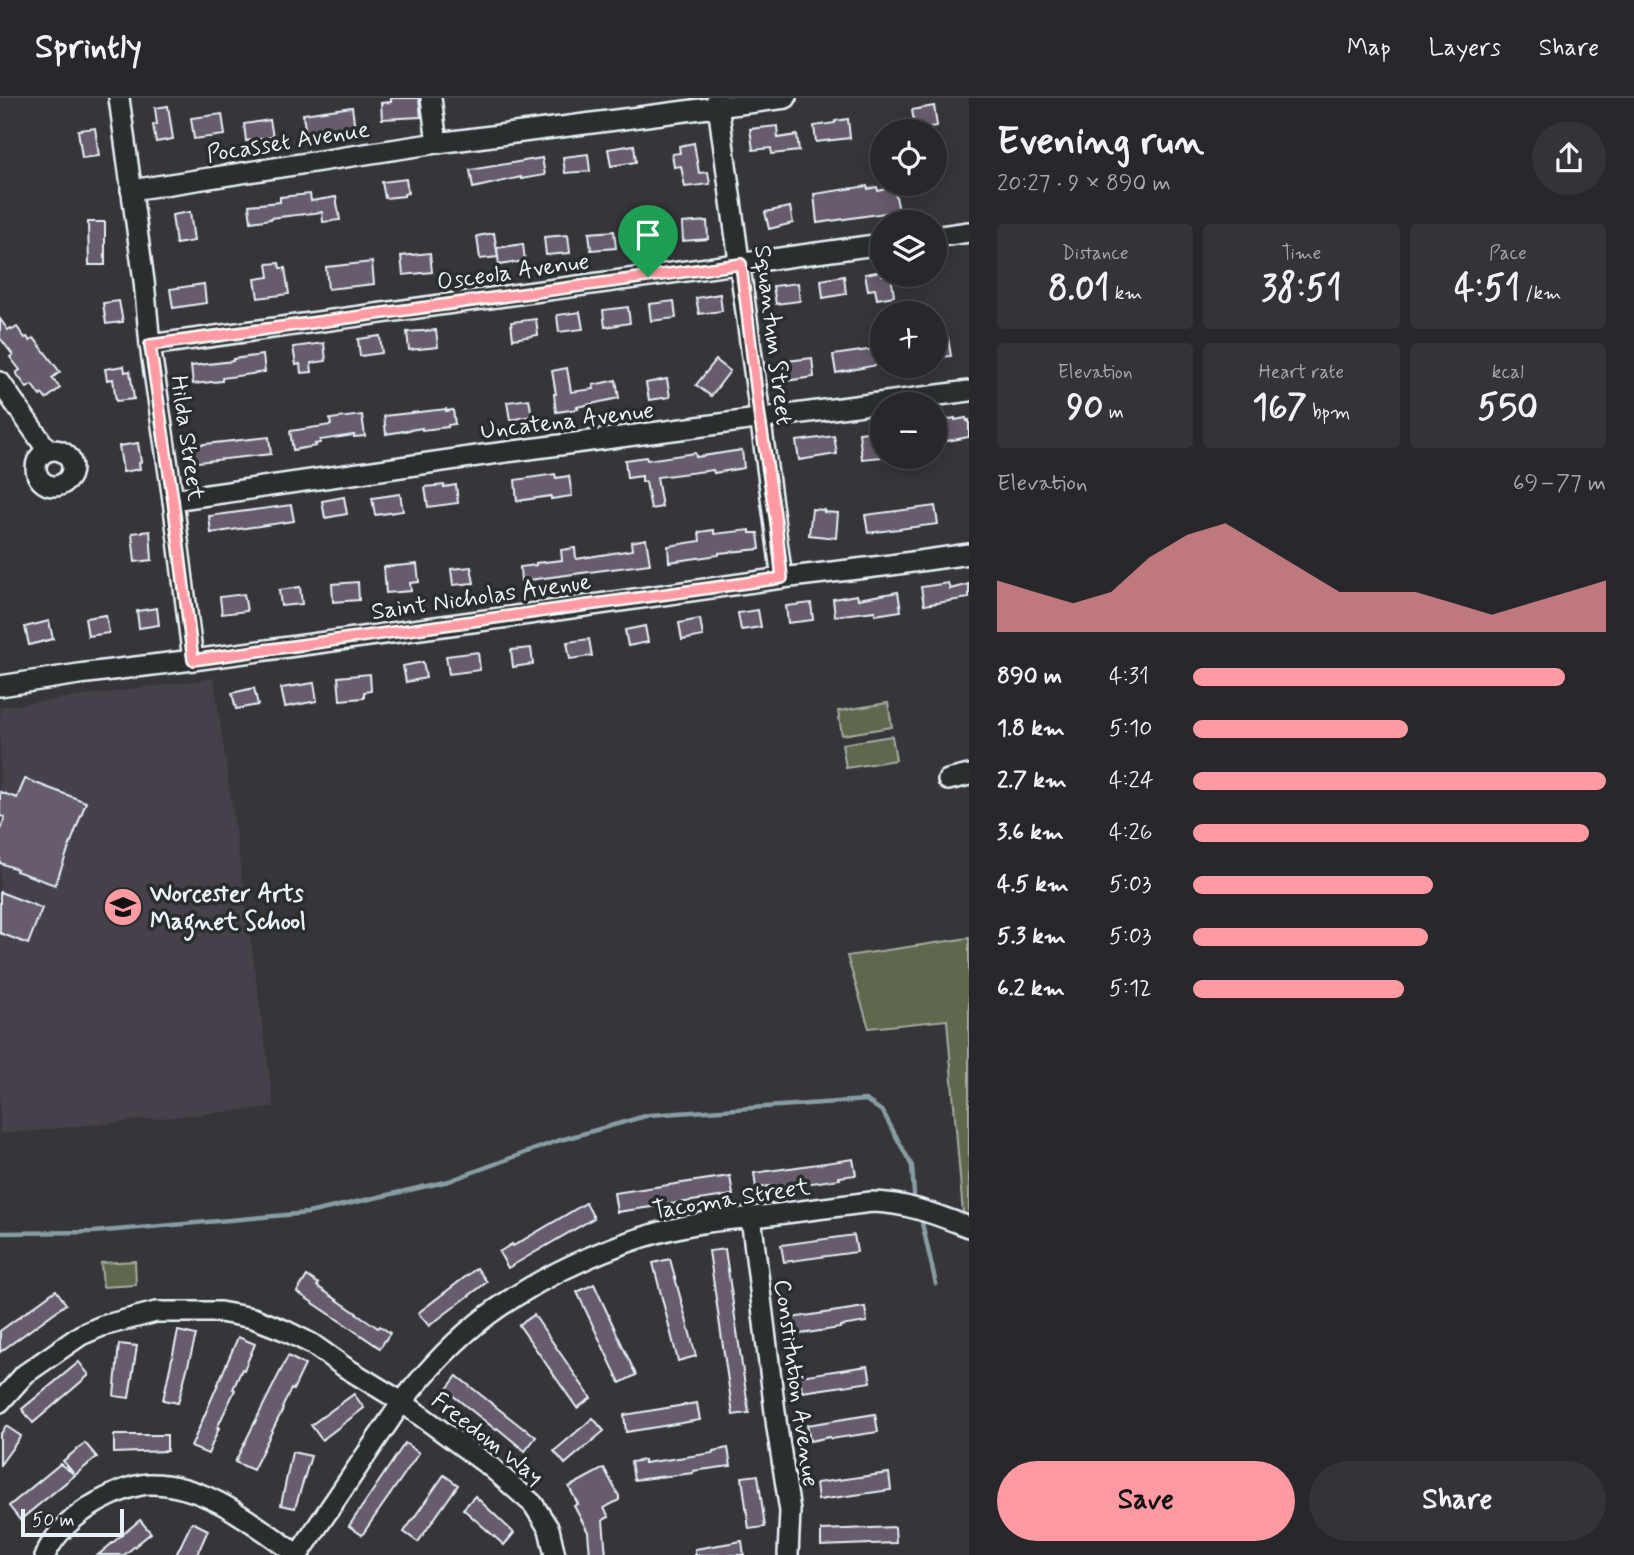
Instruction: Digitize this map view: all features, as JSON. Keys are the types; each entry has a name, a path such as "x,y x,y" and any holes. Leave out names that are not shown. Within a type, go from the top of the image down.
{"street":[{"name":"Hilda Street","path":"119,98 193,660"},
{"path":"432,98 437,143"},
{"name":"Pocasset Avenue","path":"131,190 718,103 786,98"},
{"name":"Squantum Street","path":"718,103 782,578"},
{"path":"947,235 969,232"},
{"name":"Osceola Avenue","path":"150,345 870,246"},
{"path":"0,383 48,451"},
{"name":"Uncatena Avenue","path":"173,500 484,455 969,391"},
{"name":"Saint Nicholas Avenue","path":"0,686 969,554"},
{"path":"948,780 969,775"},
{"name":"Tacoma Street","path":"298,1555 402,1402 441,1356 487,1315 573,1264 622,1244 696,1224 882,1202 927,1212 969,1227"},
{"name":"Constitution Avenue","path":"751,1217 790,1511 788,1555"},
{"name":"Freedom Way","path":"0,1402 25,1374 81,1335 102,1326 156,1312 220,1312 253,1318 312,1344 402,1402 492,1468 533,1504 549,1529 555,1555"},
{"path":"45,1555 56,1535 94,1504 117,1492 149,1484 188,1489 216,1501 298,1555"}],"shaded area":[{"name":"Worcester Arts Magnet School","path":"214,678 274,1107 0,1134 0,707"}],"green space":[{"path":"888,703 892,727 842,735 838,711"},
{"path":"892,736 896,760 846,768 842,744"},
{"path":"969,938 969,1217 963,1214 947,1020 869,1028 847,956"},
{"path":"135,1261 136,1285 103,1287 101,1263"}],"building":[{"path":"391,98 419,98 421,117 382,119 381,103 391,102"},
{"path":"168,106 173,139 156,142 153,125 157,124 155,108"},
{"path":"934,106 936,119 913,119 912,110"},
{"path":"352,107 355,129 306,136 303,114"},
{"path":"222,114 225,135 194,139 191,118"},
{"path":"848,119 850,138 816,142 814,126"},
{"path":"270,120 273,137 246,141 244,124"},
{"path":"777,126 778,138 797,135 799,151 772,154 771,148 753,150 750,129"},
{"path":"95,128 99,156 82,158 78,130"},
{"path":"694,143 699,173 708,172 710,184 685,187 681,166 674,167 672,154 680,153 679,146"},
{"path":"634,145 636,162 611,166 608,149"},
{"path":"588,154 590,171 565,173 563,157"},
{"path":"542,158 545,175 521,177 473,188 470,170"},
{"path":"406,179 408,193 385,198 382,182"},
{"path":"867,186 870,189 870,196 896,196 899,210 870,210 870,215 817,223 814,194"},
{"path":"310,194 311,201 336,197 340,220 323,222 322,212 251,222 249,205 280,202 280,197"},
{"path":"790,207 793,223 769,229 765,212"},
{"path":"190,212 194,241 176,244 172,215"},
{"path":"660,214 662,244 638,246 636,228 650,227 649,215"},
{"path":"707,221 708,239 683,241 682,223"},
{"path":"88,222 105,222 105,265 89,265"},
{"path":"614,231 616,248 591,250 589,233"},
{"path":"494,233 498,257 480,259 477,236"},
{"path":"568,235 570,253 546,255 544,237"},
{"path":"523,244 525,261 499,265 497,248"},
{"path":"430,253 432,272 403,275 401,256"},
{"path":"372,262 374,284 328,289 326,267"},
{"path":"279,263 280,268 285,268 289,294 258,298 255,279 269,277 267,264"},
{"path":"870,273 870,287 893,287 894,296 877,299 875,289 868,290 865,274"},
{"path":"844,276 846,294 823,298 821,280"},
{"path":"798,283 800,301 776,304 773,286"},
{"path":"204,284 206,303 173,308 170,289"},
{"path":"720,294 722,311 699,314 696,298"},
{"path":"119,301 123,322 106,324 103,303"},
{"path":"674,301 676,318 651,321 649,304"},
{"path":"628,307 630,323 605,327 603,310"},
{"path":"580,312 583,329 559,332 557,315"},
{"path":"0,319 8,330 17,327 25,338 30,341 34,338 60,372 52,378 60,388 46,399 42,394 40,396 32,385 27,388 16,373 20,370 0,338"},
{"path":"536,319 538,335 513,339 511,322"},
{"path":"436,330 438,347 409,350 407,332"},
{"path":"380,336 382,353 360,356 358,339"},
{"path":"947,338 951,356 947,356"},
{"path":"324,343 326,361 311,363 312,372 301,373 300,364 296,365 293,347"},
{"path":"870,350 870,366 836,373 833,355"},
{"path":"263,355 265,372 193,384 191,366"},
{"path":"812,358 814,377 785,381 783,364 787,361"},
{"path":"716,360 730,371 711,396 696,385"},
{"path":"124,366 125,372 130,371 134,399 116,401 113,379 107,380 105,369"},
{"path":"567,368 571,392 594,389 593,385 616,380 619,398 556,412 552,371"},
{"path":"667,379 670,397 649,400 646,383"},
{"path":"529,399 532,416 510,420 507,402"},
{"path":"453,410 455,424 386,434 384,416"},
{"path":"362,415 365,436 320,440 316,446 293,450 290,431 331,425 330,419"},
{"path":"947,419 969,420 969,437 947,441"},
{"path":"870,432 870,458 862,459 859,433"},
{"path":"834,436 837,454 799,460 796,441"},
{"path":"269,437 271,454 189,463 187,446"},
{"path":"138,443 140,469 123,472 119,446"},
{"path":"742,450 744,468 657,477 662,507 651,509 646,482 642,482 642,476 627,478 625,460 646,457 647,460 695,453 696,457"},
{"path":"555,474 556,478 569,476 572,496 517,501 515,480"},
{"path":"456,485 458,503 428,507 425,487"},
{"path":"400,494 403,511 375,515 372,498"},
{"path":"344,497 347,514 325,518 322,501"},
{"path":"291,505 294,521 211,533 209,516"},
{"path":"935,506 938,524 868,533 865,515"},
{"path":"812,509 838,513 836,538 809,535"},
{"path":"714,530 714,534 750,530 750,533 758,533 760,549 669,562 668,546 700,541 699,532"},
{"path":"150,531 152,560 135,562 132,533"},
{"path":"646,539 650,564 521,581 520,567 562,560 561,550 575,548 576,559 632,550 631,542"},
{"path":"417,564 419,582 410,583 411,591 386,593 384,567"},
{"path":"471,567 474,583 453,585 451,569"},
{"path":"358,582 359,600 333,602 332,584"},
{"path":"948,583 950,589 969,584 969,598 924,605 921,587"},
{"path":"300,587 302,604 281,606 279,590"},
{"path":"898,592 901,611 835,616 833,599 857,595 858,599"},
{"path":"244,594 247,611 222,614 220,597"},
{"path":"811,603 813,620 788,623 786,606"},
{"path":"157,608 159,625 139,628 137,611"},
{"path":"758,610 761,627 741,630 738,613"},
{"path":"106,615 109,633 88,636 85,618"},
{"path":"700,619 703,636 682,640 679,623"},
{"path":"49,621 53,639 29,645 25,627"},
{"path":"645,626 648,642 628,646 625,630"},
{"path":"589,639 592,656 570,659 567,642"},
{"path":"531,648 533,664 513,667 511,650"},
{"path":"478,652 480,670 449,674 446,656"},
{"path":"423,662 426,678 406,682 403,666"},
{"path":"370,674 371,691 364,692 364,698 340,700 338,677"},
{"path":"314,683 317,701 285,707 281,688"},
{"path":"254,688 258,705 236,709 232,693"},
{"path":"25,779 86,802 55,885 0,863 0,831 5,817 0,816 0,792 17,798"},
{"path":"0,892 42,908 28,944 0,933"},
{"path":"853,1159 856,1175 770,1189 769,1186 756,1188 754,1173"},
{"path":"730,1176 733,1195 617,1212 614,1193"},
{"path":"586,1203 594,1218 508,1268 499,1252"},
{"path":"854,1235 857,1252 784,1262 781,1245"},
{"path":"725,1249 749,1413 733,1415 709,1251"},
{"path":"670,1259 696,1356 678,1361 653,1263"},
{"path":"477,1268 487,1282 429,1326 418,1313"},
{"path":"307,1276 319,1284 317,1286 378,1328 380,1326 390,1333 380,1348 297,1292"},
{"path":"594,1284 636,1375 620,1383 577,1292"},
{"path":"56,1290 66,1304 0,1352 0,1331"},
{"path":"865,1307 867,1322 794,1333 791,1318"},
{"path":"534,1315 591,1398 577,1408 519,1325"},
{"path":"178,1331 196,1335 178,1403 163,1400"},
{"path":"238,1337 255,1344 233,1389 235,1390 208,1454 191,1447"},
{"path":"119,1344 137,1346 129,1398 114,1396"},
{"path":"288,1356 305,1365 253,1470 235,1462"},
{"path":"79,1362 89,1375 33,1423 22,1409"},
{"path":"868,1366 871,1382 802,1392 800,1376"},
{"path":"457,1376 536,1437 525,1451 446,1390"},
{"path":"354,1394 364,1408 322,1440 311,1425"},
{"path":"697,1403 700,1420 626,1432 624,1415"},
{"path":"875,1414 878,1432 810,1441 807,1425"},
{"path":"593,1418 604,1431 565,1464 554,1451"},
{"path":"6,1426 21,1436 0,1465 0,1435"},
{"path":"114,1435 167,1435 167,1451 114,1453"},
{"path":"85,1443 97,1457 20,1520 9,1506 60,1464 74,1474 63,1461"},
{"path":"405,1443 419,1453 362,1535 349,1526"},
{"path":"728,1448 731,1466 634,1480 631,1462 644,1460 644,1463 713,1453"},
{"path":"292,1452 311,1456 295,1508 281,1505"},
{"path":"604,1468 619,1500 604,1508 609,1517 603,1520 606,1555 590,1555 588,1532 574,1506 578,1504 569,1487"},
{"path":"889,1473 891,1490 818,1500 816,1483"},
{"path":"444,1475 458,1485 418,1542 404,1532"},
{"path":"758,1475 765,1527 749,1529 742,1477"},
{"path":"475,1496 514,1533 504,1545 463,1509"},
{"path":"140,1520 151,1533 124,1555 98,1555"},
{"path":"192,1522 208,1530 197,1555 176,1555"},
{"path":"895,1527 896,1543 821,1546 821,1530"},
{"path":"742,1541 744,1555 695,1555 695,1549"}],"waterway":[{"path":"0,1233 93,1232 308,1213 449,1181 557,1141 649,1115 866,1100 883,1112 912,1166 914,1194"},
{"path":"922,1223 936,1284"}],"place":[{"name":"Worcester Arts Magnet School","path":"123,907"}],"route":[{"path":"741,264 782,578 193,660 150,345 648,277 741,264"}]}
